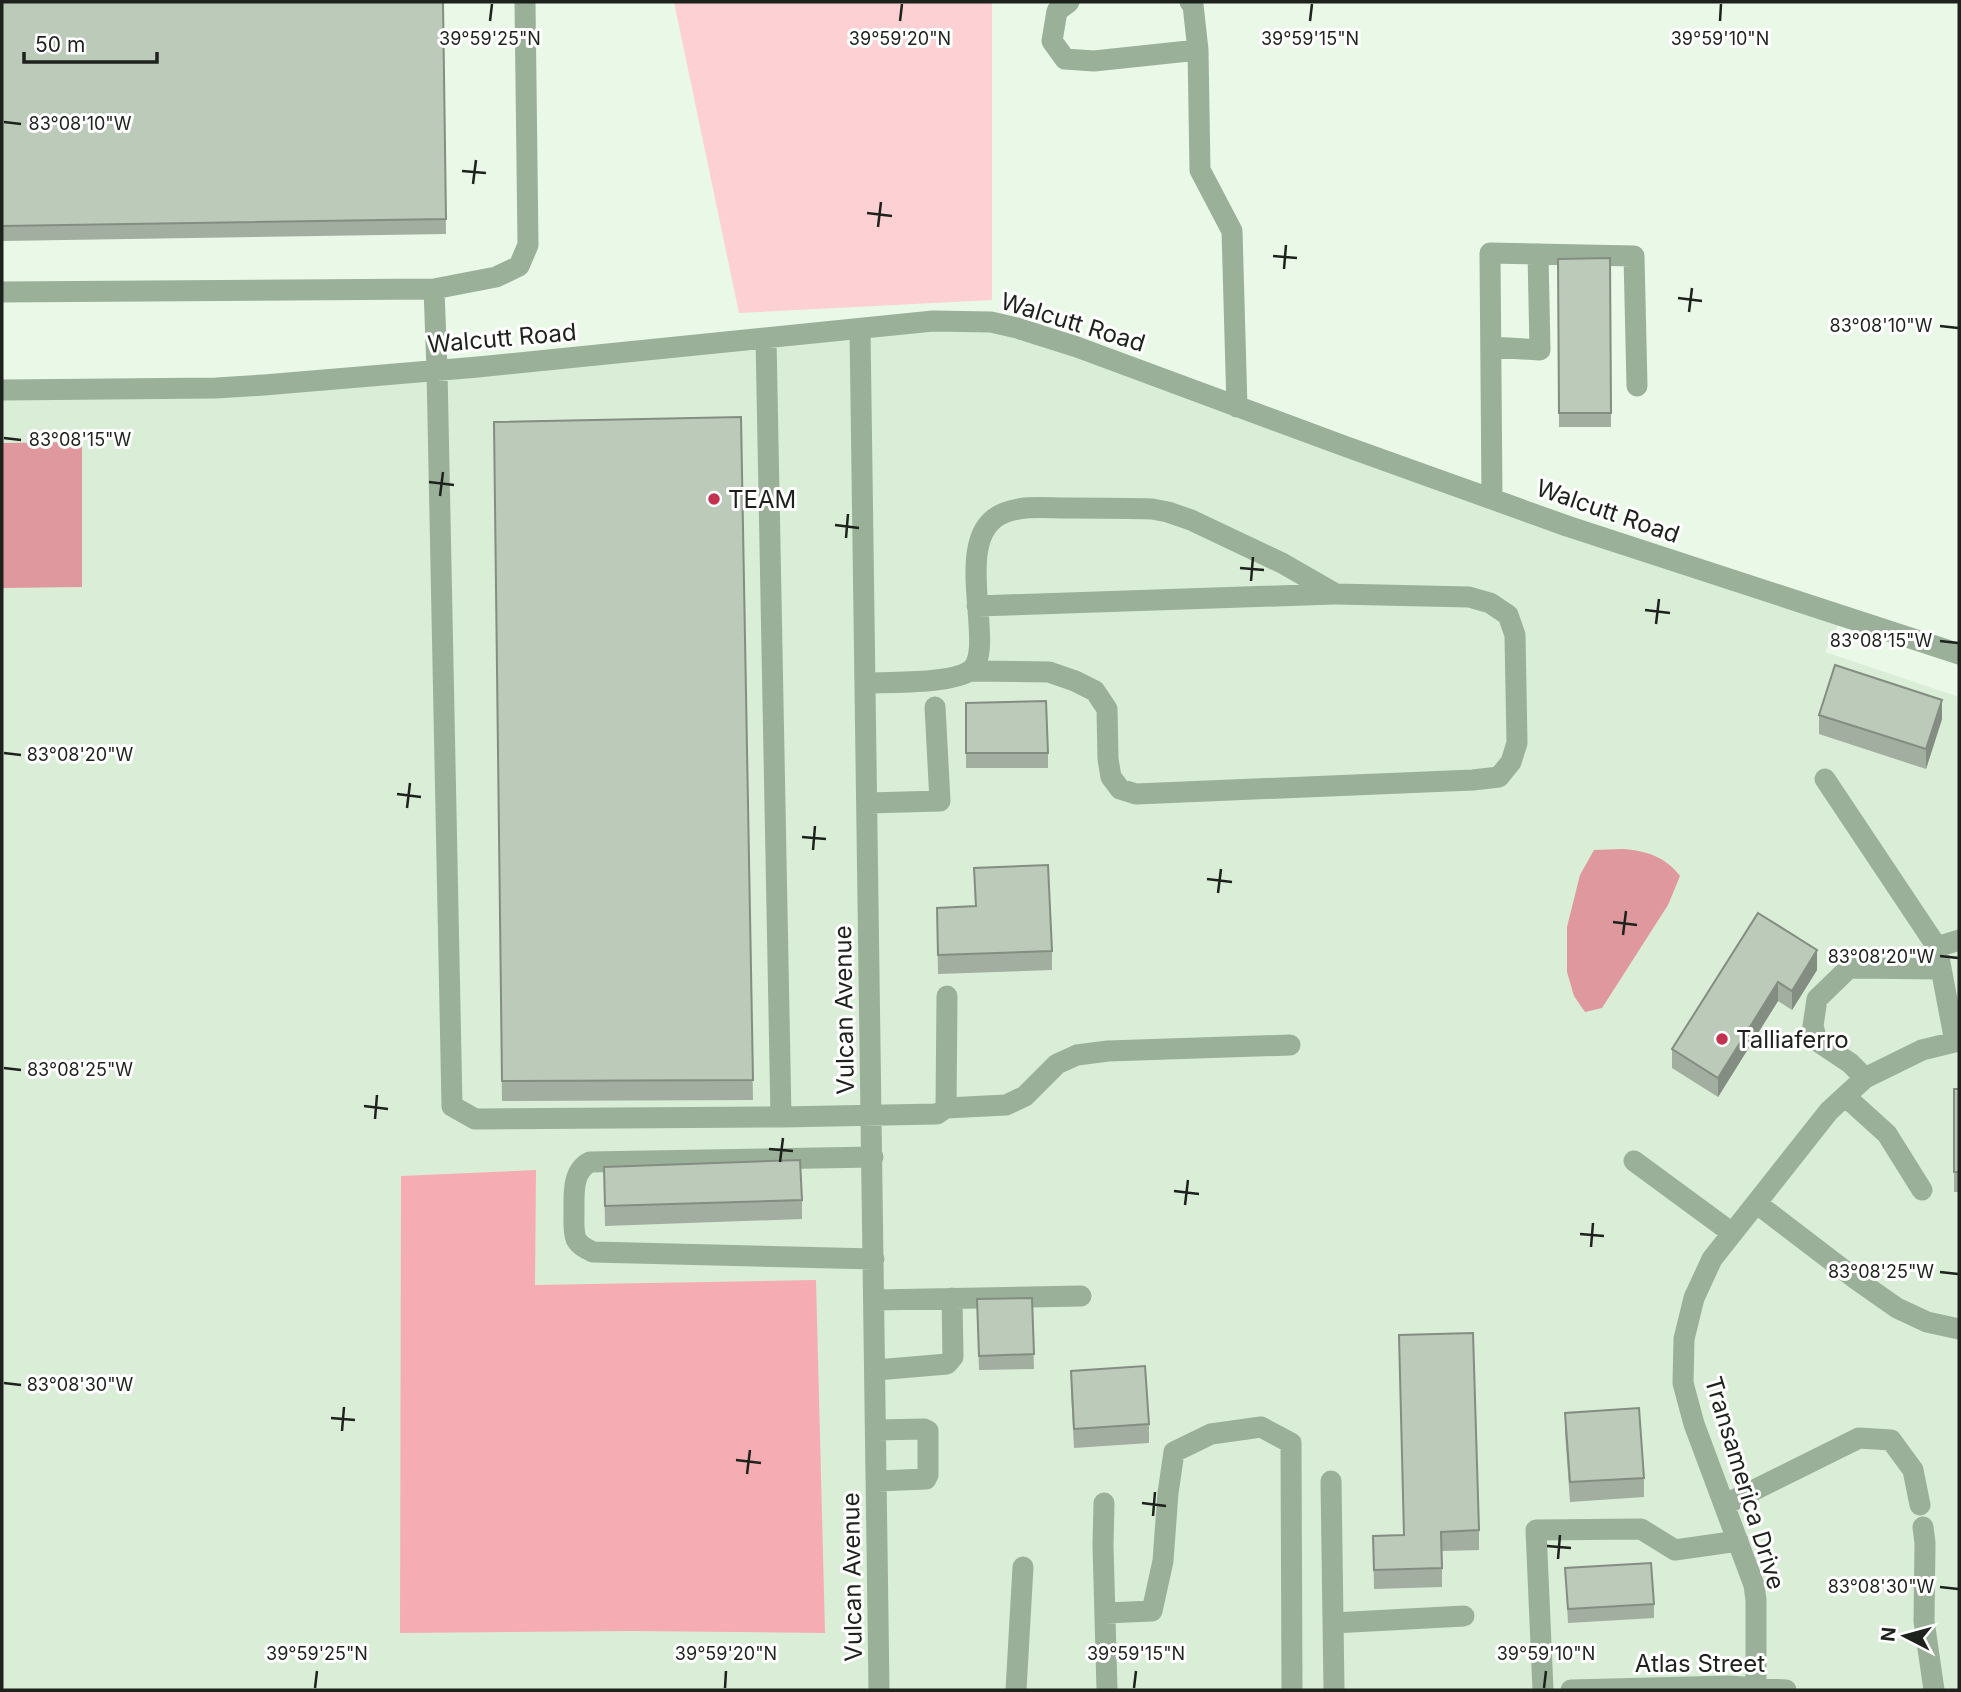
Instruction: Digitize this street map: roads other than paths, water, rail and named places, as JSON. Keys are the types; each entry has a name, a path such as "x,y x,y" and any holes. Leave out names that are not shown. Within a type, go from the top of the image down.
{"street":[{"path":"2,292 433,289 496,278 519,266 528,245 525,2"},
{"path":"1069,2 1057,11 1052,41 1065,59 1094,61 1198,50"},
{"path":"1190,2 1194,5 1198,50 1200,170 1232,231 1237,407"},
{"path":"1492,499 1490,253 1634,256 1637,386"},
{"path":"1491,347 1539,350 1538,254"},
{"path":"433,289 437,370 452,1106 475,1119 937,1114 946,1108 1006,1105 1025,1096 1057,1064 1077,1055 1108,1051 1290,1045"},
{"name":"Walcutt Road","path":"2,390 252,386 933,321 991,322 1077,347 1567,526 1959,654"},
{"name":"Vulcan Avenue","path":"860,329 879,1690"},
{"path":"766,338 781,1117"},
{"path":"970,671 978,662 978,547 988,523 1002,514 1023,508 1152,509 1168,512 1282,563 1336,594"},
{"path":"866,683 954,678 970,671 1049,672 1075,681 1095,691 1107,709 1111,777 1120,789 1136,794 1499,777 1511,762 1517,743 1515,635 1508,615 1490,603 1469,597 1336,594 977,606"},
{"path":"868,803 940,800 936,707"},
{"path":"1825,779 1937,947 1957,1042"},
{"path":"1937,947 1959,940"},
{"path":"1865,1078 1850,1063 1817,1041 1813,1026 1816,999 1849,968 1941,969"},
{"path":"946,1108 947,996"},
{"name":"Transamerica Drive","path":"1756,1689 1754,1585 1694,1424 1683,1383 1684,1339 1694,1298 1712,1259 1829,1111 1865,1078 1922,1050 1957,1042"},
{"path":"1845,1096 1887,1134 1922,1190"},
{"path":"873,1157 590,1162 582,1166 574,1188 574,1230 577,1241 583,1248 593,1252 874,1259"},
{"path":"1634,1161 1732,1233"},
{"path":"1756,1203 1896,1308 1927,1322 1959,1329"},
{"path":"875,1300 1081,1296"},
{"path":"876,1370 947,1364 953,1357 952,1298"},
{"path":"1105,1612 1152,1611 1163,1561 1174,1452 1211,1434 1261,1427 1291,1443 1292,1690"},
{"path":"876,1430 928,1431 926,1479 877,1481"},
{"path":"1724,1505 1859,1438 1891,1440 1913,1470 1920,1505"},
{"path":"1331,1481 1334,1690"},
{"path":"1104,1503 1107,1690"},
{"path":"1923,1527 1924,1621 1934,1690"},
{"path":"1543,1690 1536,1531 1641,1529 1675,1550 1738,1541"},
{"path":"1016,1690 1023,1567"},
{"path":"1333,1623 1464,1616"},
{"name":"Atlas Street","path":"1571,1690 1728,1686 1786,1690"}],"place":[{"name":"TEAM","path":"714,499"},
{"name":"Talliaferro","path":"1722,1039"}]}
